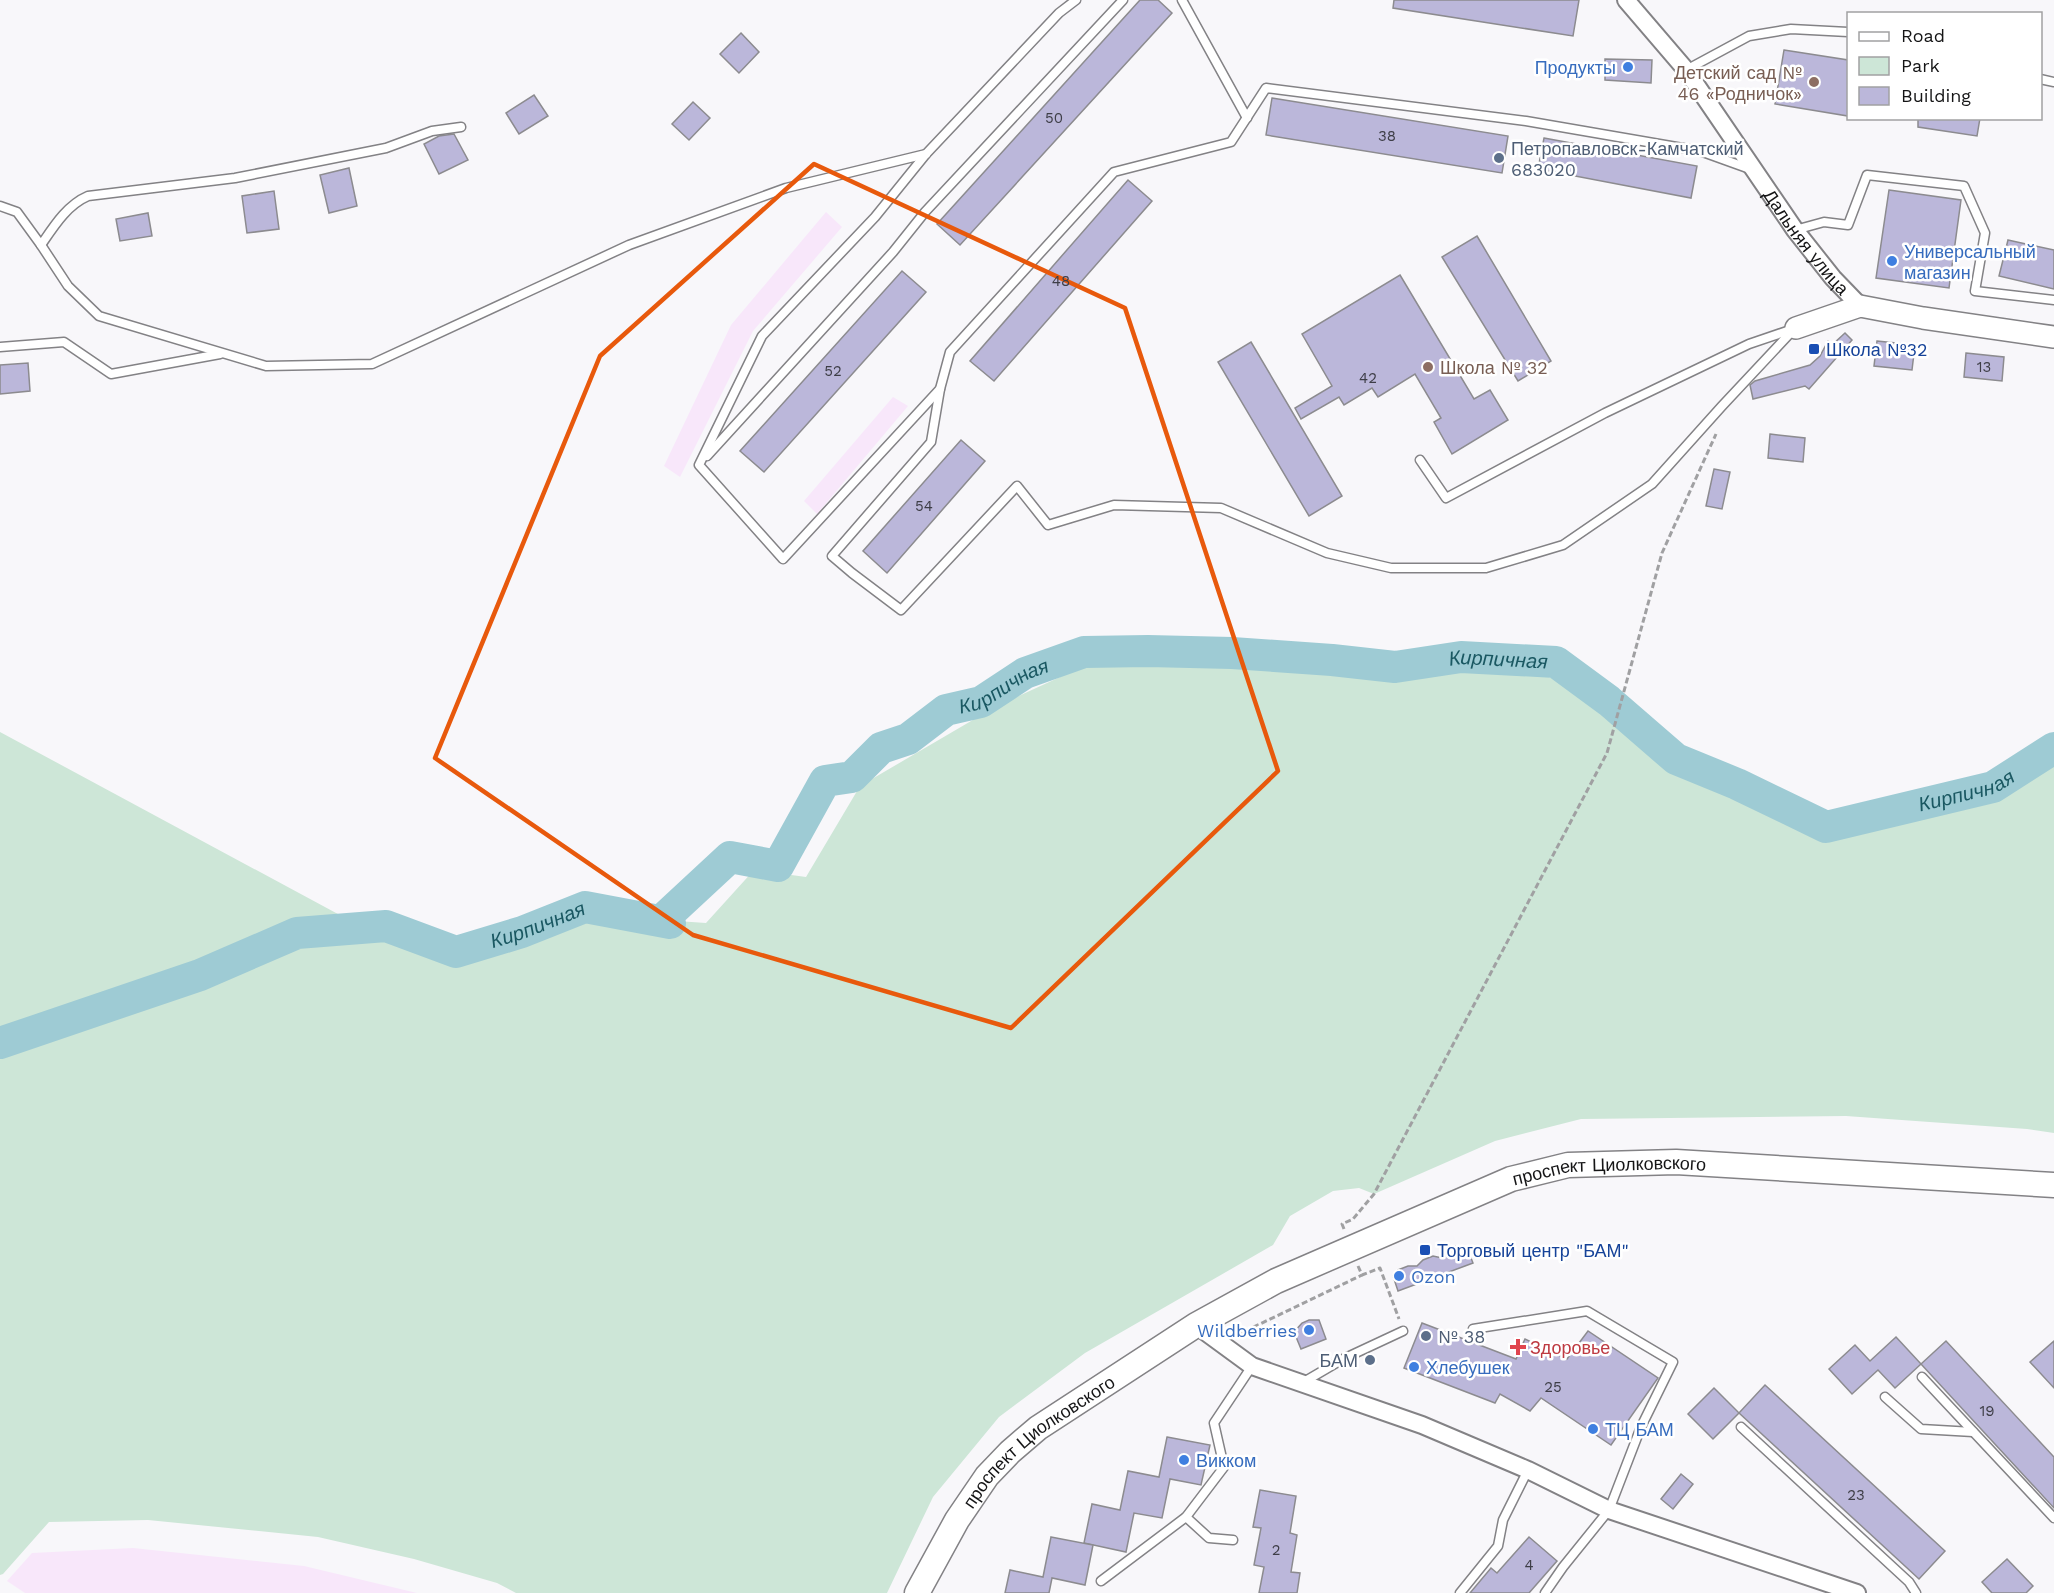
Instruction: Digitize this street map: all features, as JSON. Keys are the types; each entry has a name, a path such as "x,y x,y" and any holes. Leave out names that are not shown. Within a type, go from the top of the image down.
{"main road":[{"name":"проспект Циолковского","path":"918,1593 957,1520 987,1476 1038,1428 1196,1325 1276,1281 1511,1179 1568,1165 1676,1162 2054,1185"}],"street":[{"name":"Дальняя улица","path":"1626,0 1686,70 1795,230 1833,278 1860,306"},
{"name":"Дальняя улица","path":"1796,328 1860,306 1923,318 2054,337"},
{"path":"1196,1325 1252,1366 1422,1425 1528,1470 1609,1510 1857,1593"}],"lane":[{"path":"699,465 762,336 875,217 926,154 1059,13 1076,0"},
{"path":"699,465 893,252 925,212 1123,0"},
{"path":"1182,0 1247,118"},
{"path":"1686,70 1749,36 1791,29 1847,32"},
{"path":"1755,171 1700,151 1538,123 1266,88 1231,142 1114,172 951,352 940,389 931,442 832,556 901,610 1017,486 1048,525 1114,505 1221,508 1327,553 1391,568 1486,568 1563,545 1652,484 1796,328"},
{"path":"41,245 64,214 88,196 235,178 386,148 432,131 461,127"},
{"path":"0,206 17,212 68,286 99,316 266,366 372,364 629,244 786,188 926,154"},
{"path":"1795,230 1824,222 1848,225 1867,175 1964,186 1985,233 1975,291 2054,300"},
{"path":"1420,460 1446,498 1615,408 1749,344 1796,328"},
{"path":"0,347 64,342 111,374 223,354"},
{"path":"699,465 783,559 940,389"},
{"path":"1473,1329 1587,1311 1673,1362 1641,1427 1609,1510 1545,1593"},
{"path":"1301,1384 1343,1359 1403,1331"},
{"path":"1101,1581 1186,1517 1224,1467 1214,1424 1252,1366"},
{"path":"1922,1377 2054,1518"},
{"path":"1885,1397 1921,1429 1973,1432"},
{"path":"1741,1428 1909,1582 1916,1593"},
{"path":"1460,1593 1498,1546 1503,1520 1528,1470"},
{"path":"1186,1517 1209,1538 1233,1540"}],"path":[{"path":"1374,1194 1607,753 1662,553 1716,434"},
{"path":"1220,1343 1362,1275"},
{"path":"1390,1294 1403,1331"}],"highlighted area":[{"path":"814,164 1125,308 1278,771 1011,1028 693,935 435,758 600,356"}],"shaded area":[{"path":"826,212 842,227 753,331 680,477 664,466 731,325"},
{"path":"893,397 908,406 817,514 804,501"},
{"path":"133,1548 304,1566 417,1593 25,1593 7,1581 32,1553"}],"green space":[{"path":"1170,659 1546,676 1622,704 1696,773 1844,834 2025,782 2054,762 2054,1133 1846,1116 1581,1119 1495,1141 1374,1194 1359,1188 1333,1191 1290,1216 1273,1245 1085,1353 999,1417 933,1497 887,1593 516,1593 497,1583 414,1559 318,1537 148,1520 49,1522 0,1575 0,732 362,927 422,932 471,959 532,934 590,915 706,923 754,870 806,877 860,786 995,707 1084,666"}],"building":[{"path":"1140,0 1158,0 1172,13 960,245 937,224"},
{"path":"1394,0 1579,0 1573,36 1393,8"},
{"path":"741,33 759,52 739,73 720,54"},
{"name":"Детский сад № 46 «Родничок»","path":"1784,50 1847,60 1847,116 1775,104"},
{"path":"1605,59 1652,60 1651,83 1605,80"},
{"path":"534,95 548,116 519,134 506,113"},
{"path":"1272,98 1508,136 1502,173 1266,135"},
{"path":"693,102 710,118 689,140 672,124"},
{"path":"1918,120 1980,120 1977,136 1918,127"},
{"path":"454,134 468,160 439,174 424,144 439,136"},
{"path":"1544,138 1697,166 1691,198 1538,169"},
{"path":"349,168 357,206 329,213 320,175"},
{"path":"1128,180 1152,201 994,381 970,361"},
{"path":"1889,190 1961,200 1949,288 1876,278"},
{"path":"274,191 279,229 247,233 242,196"},
{"path":"148,213 152,236 120,241 116,219"},
{"path":"1477,236 1551,361 1518,381 1442,257"},
{"path":"2008,240 2054,250 2054,289 1999,276"},
{"path":"902,271 926,292 764,472 740,451"},
{"path":"1400,275 1474,399 1490,390 1508,420 1452,454 1434,422 1441,418 1415,374 1378,397 1372,388 1344,405 1339,397 1301,419 1295,408 1332,386 1302,334"},
{"path":"1845,333 1852,340 1809,389 1805,386 1753,399 1750,385 1755,381 1810,365 1820,356 1828,341 1833,344"},
{"path":"1877,341 1915,345 1912,370 1874,366"},
{"path":"1251,342 1342,496 1309,516 1218,362"},
{"path":"1966,353 2004,357 2002,381 1964,377"},
{"path":"28,363 30,391 0,394 0,365"},
{"path":"1770,434 1805,438 1803,462 1768,458"},
{"path":"961,440 985,461 887,573 863,551"},
{"path":"1714,469 1730,472 1722,509 1706,506"},
{"path":"1456,1246 1467,1248 1473,1263 1398,1291 1393,1276 1398,1270 1408,1266 1417,1266 1423,1260 1433,1256 1442,1258 1449,1249"},
{"path":"1319,1320 1326,1339 1301,1349 1294,1332 1302,1323"},
{"path":"1422,1323 1516,1359 1525,1339 1567,1359 1588,1331 1658,1378 1611,1445 1541,1398 1530,1411 1500,1394 1495,1403 1404,1368"},
{"path":"1896,1337 1921,1364 1895,1388 1878,1370 1852,1394 1829,1369 1855,1345 1870,1361"},
{"path":"1946,1341 2054,1457 2054,1508 1921,1364"},
{"path":"2054,1341 2054,1388 2030,1362"},
{"path":"1765,1385 1945,1551 1919,1579 1739,1413"},
{"path":"1714,1388 1739,1413 1713,1439 1688,1414"},
{"path":"1167,1437 1210,1445 1201,1485 1170,1479 1162,1518 1134,1513 1126,1552 1084,1543 1092,1504 1120,1510 1128,1471 1159,1477"},
{"path":"1681,1474 1693,1484 1673,1509 1661,1499"},
{"path":"1260,1490 1296,1496 1290,1533 1297,1535 1291,1572 1300,1573 1297,1593 1259,1593 1264,1567 1254,1565 1261,1528 1253,1527"},
{"path":"1051,1537 1093,1545 1085,1585 1052,1578 1049,1593 1005,1593 1010,1570 1043,1577"},
{"path":"1529,1537 1557,1561 1529,1593 1470,1593 1491,1568 1497,1573"},
{"path":"2007,1559 2033,1586 2026,1593 1992,1593 1982,1582"}],"waterway":[{"name":"Кирпичная","path":"0,1043 200,975 297,933 386,926 456,952 522,932 585,907 670,923 661,921 730,857 778,866 825,781 852,777 881,748 908,739 946,710 981,702 1025,673 1084,652 1232,653 1395,667 1461,657 1556,662 1609,701 1676,759 1737,784 1826,827 1993,787 2054,748"}],"place":[{"name":"Продукты","path":"1628,67"},
{"name":"Детский сад № 46 «Родничок»","path":"1814,82"},
{"name":"Петропавловск-Камчатский 683020","path":"1499,158"},
{"name":"Универсальный магазин","path":"1892,261"},
{"name":"Школа №32","path":"1814,349"},
{"name":"Школа № 32","path":"1428,367"},
{"name":"Торговый центр \"БАМ\"","path":"1425,1250"},
{"name":"Ozon","path":"1399,1276"},
{"name":"Wildberries","path":"1309,1330"},
{"name":"№ 38","path":"1426,1336"},
{"name":"Здоровье","path":"1518,1347"},
{"name":"БАМ","path":"1370,1360"},
{"name":"Хлебушек","path":"1414,1367"},
{"name":"ТЦ БАМ","path":"1593,1429"},
{"name":"Викком","path":"1184,1460"}]}
